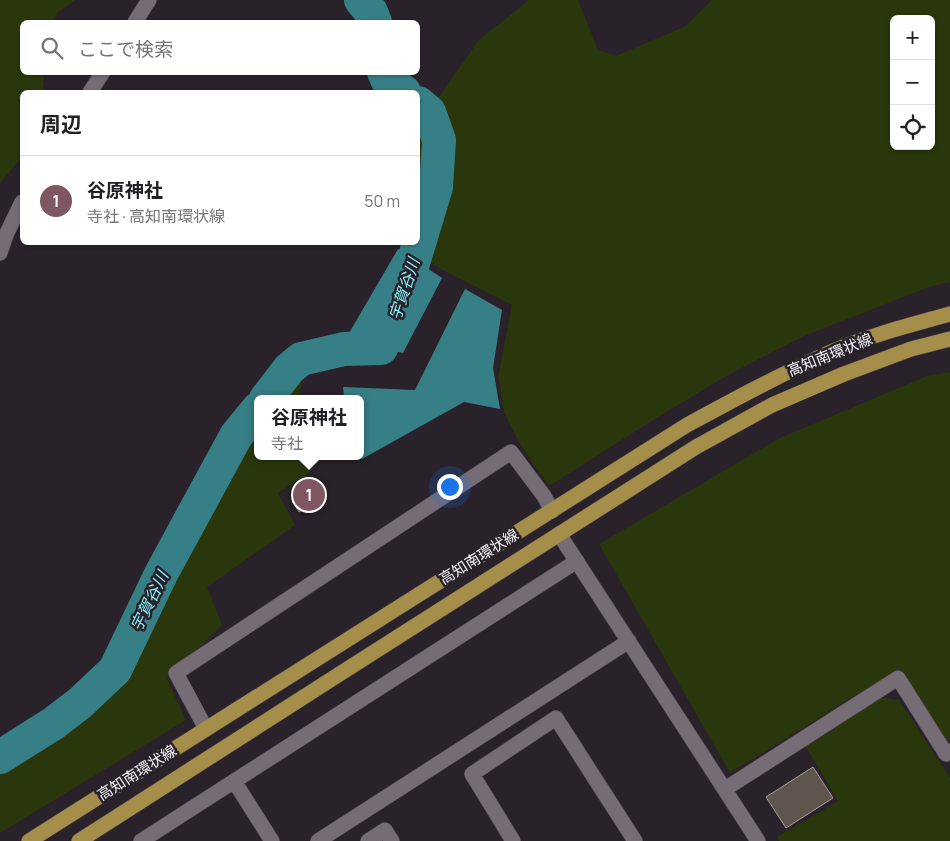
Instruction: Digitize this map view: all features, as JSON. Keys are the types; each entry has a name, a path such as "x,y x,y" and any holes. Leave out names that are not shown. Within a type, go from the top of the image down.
{"main road":[{"name":"高知南環状線","path":"29,841 687,425 761,385 835,350 905,326 950,314"},
{"name":"高知南環状線","path":"79,841 696,448 772,405 852,371 911,349 950,339"}],"street":[{"path":"136,20 149,0"},
{"path":"91,90 101,75"},
{"path":"0,253 6,235 20,206"},
{"path":"206,730 176,673 511,452 544,496 552,511"},
{"path":"559,534 758,841"},
{"path":"141,841 578,561"},
{"path":"318,841 629,641"},
{"path":"725,789 898,678 946,754 950,751"},
{"path":"513,841 472,774 556,718 635,841"},
{"path":"234,781 272,841"},
{"path":"368,841 385,830 392,841"}],"green space":[{"path":"0,0 75,0 57,13 55,20 20,20 20,75 44,75 43,90 20,90 20,159 0,183"},
{"path":"529,0 578,0 598,50 616,56 686,26 712,0 950,0 950,282 926,288 804,336 728,375 549,486 521,446 504,412 498,377 512,305 439,268 403,245 420,245 420,130 433,105 479,40"},
{"path":"950,372 950,741 948,742 898,669 730,773 599,544 780,438 927,376"},
{"path":"302,375 300,395 280,395 291,379"},
{"path":"254,430 254,460 316,460 309,473 278,493 295,525 207,587 222,625 167,679 186,720 0,833 0,765 65,726 122,673 171,567 238,451"},
{"path":"881,697 899,700 950,778 950,841 779,841 777,837 838,801 806,747"}],"water":[{"path":"398,249 442,278 403,353 345,340"},
{"path":"465,289 502,310 493,368 500,409 464,402 364,458 364,395 344,395 343,387 415,390"}],"building":[{"path":"312,489 319,501 299,512 292,501"},
{"path":"813,767 833,798 786,828 766,797"}],"waterway":[{"name":"宇賀谷川","path":"361,0 371,12 374,20"},
{"name":"宇賀谷川","path":"385,75 388,81 401,90"},
{"name":"宇賀谷川","path":"420,105 429,112 439,140 436,187 420,240"},
{"name":"宇賀谷川","path":"269,395 289,369 301,359 344,349 381,348 397,316 418,245"},
{"name":"宇賀谷川","path":"0,757 54,723 80,703 115,670 161,574 236,436 254,414"}],"place":[{"name":"谷原神社","path":"309,495"}]}
